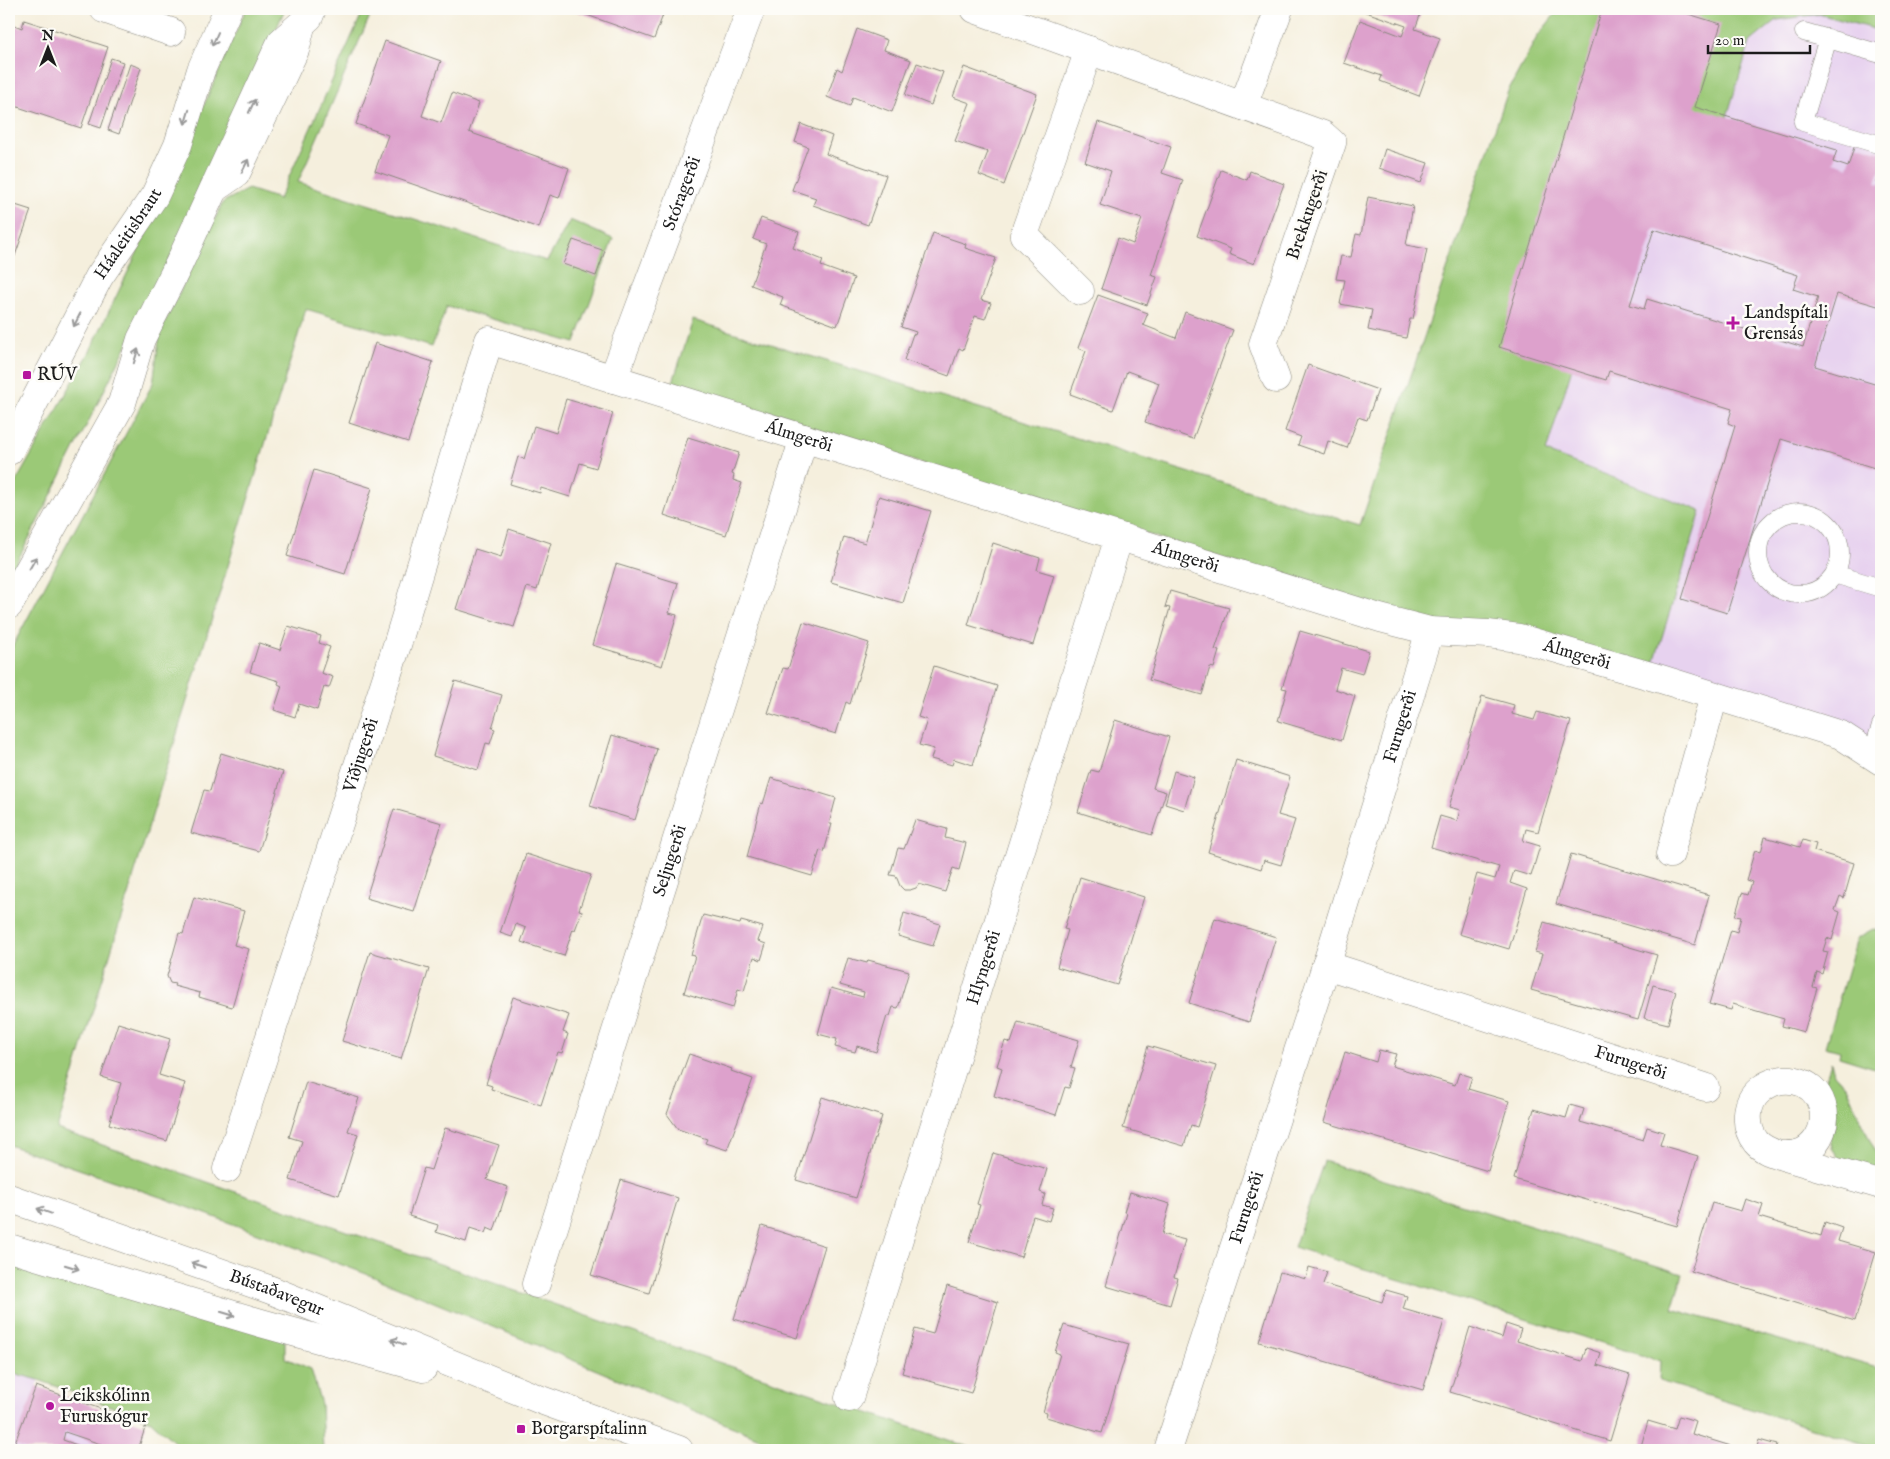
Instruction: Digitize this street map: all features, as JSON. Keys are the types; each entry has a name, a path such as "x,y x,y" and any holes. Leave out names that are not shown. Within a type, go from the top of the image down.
{"street":[{"path":"104,9 172,32"},
{"name":"Háaleitisbraut","path":"9,450 99,277 155,195 178,145 201,70 228,9"},
{"name":"Stóragerði","path":"613,379 751,9"},
{"name":"Brekkugerði","path":"975,9 1323,135 1332,143 1263,344 1276,379"},
{"path":"1243,106 1279,9"},
{"path":"9,605 122,403 141,339 281,42 310,13"},
{"path":"1080,291 1024,235 1089,50"},
{"name":"Álmgerði","path":"489,340 1380,618 1430,631 1488,634 1519,638 1714,696 1841,735 1877,758"},
{"name":"Viðjugerði","path":"227,1169 397,645 489,340"},
{"name":"Seljugerði","path":"536,1284 804,438"},
{"name":"Hlyngerði","path":"849,1398 1119,537"},
{"name":"Furugerði","path":"1168,1450 1326,965 1430,631"},
{"path":"1670,854 1714,696"},
{"name":"Furugerði","path":"1326,965 1705,1087"},
{"path":"1779,1155 1881,1185"},
{"name":"Bústaðavegur","path":"9,1198 271,1290 541,1400 680,1450"},
{"name":"Bústaðavegur","path":"9,1248 261,1324 541,1400"}],"lane":[{"path":"1804,32 1881,54"},
{"path":"1828,38 1803,122 1881,145"},
{"path":"1795,511 1809,512 1822,518 1833,528 1839,542 1840,556 1837,570 1834,574 1829,582 1817,590 1803,594 1788,593 1775,587 1765,577 1758,564 1757,550 1760,535 1769,523 1781,515 1795,511"},
{"path":"1834,574 1881,588"},
{"path":"1877,758 1881,724"}],"shaded area":[{"name":"Landspítali Grensás","path":"1819,14 1881,31 1881,751 1653,666 1546,453 1626,193 1703,194 1750,42 1777,20"},
{"name":"Leikskólinn Furuskógur","path":"9,1372 39,1380 36,1386 146,1425 138,1450 9,1450"}],"green space":[{"path":"246,9 285,9 223,147 158,283 21,554 9,574 9,494 88,355 161,203"},
{"path":"364,9 373,9 298,182 547,261 570,220 613,239 575,343 447,306 432,347 306,309 57,1129 715,1361 978,1450 788,1450 369,1275 166,1199 9,1145 9,653 153,383 160,333 223,202 248,189 279,199"},
{"path":"1559,9 1881,9 1881,31 1819,14 1777,20 1750,42 1703,194 1626,193 1546,452 1701,511 1653,666 1414,618 672,385 693,320 1360,525 1508,91 1537,37"},
{"path":"1873,929 1881,932 1881,1070 1839,1057 1840,1051 1825,1047 1857,938"},
{"path":"1831,1062 1834,1074 1847,1088 1871,1143 1881,1158 1881,1177 1848,1166 1832,1148 1825,1083"},
{"path":"1324,1161 1683,1274 1672,1309 1881,1369 1881,1449 1659,1381 1660,1361 1294,1247"},
{"path":"9,1258 285,1338 285,1358 311,1369 321,1404 323,1450 183,1450 151,1421 39,1380 9,1372"}],"building":[{"path":"570,9 646,9 663,15 654,39"},
{"path":"1364,9 1422,10 1415,29 1440,38 1419,96 1380,81 1382,76 1344,63 1360,20 1402,36 1406,26 1363,11"},
{"path":"1602,9 1672,9 1721,24 1695,107 1837,150 1833,162 1848,167 1855,144 1881,152 1881,167 1876,182 1881,184 1881,307 1837,294 1815,366 1881,386 1881,470 1781,439 1727,613 1682,599 1735,426 1728,423 1732,409 1609,371 1606,380 1499,347","holes":["1654,229 1798,275 1793,289 1818,297 1803,347 1647,299 1644,309 1630,305"]},
{"path":"24,20 108,47 81,128 9,104 9,23 22,28"},
{"path":"857,29 887,40 884,50 911,60 892,112 853,97 850,106 827,97 837,68 842,71"},
{"path":"385,41 441,61 422,116 441,123 452,93 479,103 469,132 569,168 559,198 550,195 539,228 375,171 388,135 356,124"},
{"path":"111,58 123,62 101,128 89,124"},
{"path":"917,63 943,72 931,105 905,95"},
{"path":"130,64 141,68 119,134 108,130"},
{"path":"964,67 1037,94 1004,185 979,175 988,152 955,141 970,103 953,97"},
{"path":"1098,122 1171,147 1162,173 1183,180 1151,275 1157,277 1147,305 1101,289 1118,238 1133,244 1142,219 1100,205 1111,171 1085,162"},
{"path":"801,124 832,136 826,154 886,175 868,225 813,205 816,198 792,190 808,147 795,142"},
{"path":"1385,149 1428,163 1421,183 1379,168"},
{"path":"1221,170 1247,180 1250,171 1284,184 1254,264 1229,254 1231,249 1197,236"},
{"path":"1368,197 1413,206 1406,245 1427,249 1413,319 1410,319 1406,338 1368,330 1372,310 1340,304 1345,280 1336,279 1341,256 1351,257 1356,234 1361,235"},
{"path":"9,203 31,210 9,273"},
{"path":"761,218 799,232 793,248 823,260 821,266 854,278 837,326 780,305 783,297 751,285 766,244 753,239"},
{"path":"933,233 966,244 965,248 996,258 981,300 991,303 985,319 975,316 963,350 959,348 949,376 904,360 913,334 915,335 916,332 901,327"},
{"path":"573,240 605,251 596,276 563,264"},
{"path":"1098,295 1148,313 1143,325 1176,338 1185,312 1233,330 1193,439 1145,422 1159,383 1127,371 1113,410 1070,394 1086,351 1078,348"},
{"path":"375,343 433,362 408,442 349,423"},
{"path":"1308,365 1378,390 1367,420 1358,417 1347,448 1328,441 1324,454 1298,445 1301,437 1285,431"},
{"path":"566,399 613,413 596,468 580,463 570,497 541,488 540,493 510,484 518,457 524,459 534,426 556,433"},
{"path":"688,437 739,453 732,474 734,475 733,480 742,483 726,535 664,515"},
{"path":"314,470 372,488 345,574 287,556"},
{"path":"879,496 931,511 903,603 831,582 844,537 865,543"},
{"path":"509,529 551,543 537,590 527,587 514,627 456,609 475,549 501,557"},
{"path":"993,543 1040,558 1037,570 1054,575 1033,645 968,625"},
{"path":"616,564 678,583 669,613 677,615 662,666 592,645"},
{"path":"1170,591 1229,608 1215,650 1219,651 1214,668 1210,667 1202,695 1149,680 1170,608 1165,607"},
{"path":"803,622 869,643 850,704 846,702 836,734 768,713 783,668 788,669"},
{"path":"288,626 321,636 319,643 330,647 321,673 333,677 329,688 324,687 317,710 299,704 295,717 274,710 282,686 278,684 279,681 250,672 259,643 280,650"},
{"path":"1300,631 1369,651 1362,674 1341,668 1335,689 1355,696 1342,740 1278,721 1287,689 1282,688"},
{"path":"934,666 997,686 973,765 954,759 952,765 931,759 934,749 919,745 927,720 918,717"},
{"path":"455,681 502,695 492,728 495,729 490,744 486,743 478,770 433,756"},
{"path":"1482,696 1514,705 1512,714 1534,720 1537,712 1571,721 1538,832 1526,829 1523,841 1540,846 1531,876 1514,871 1510,883 1527,889 1509,949 1459,934 1477,874 1495,879 1499,867 1431,847 1440,816 1457,821 1460,810 1449,807"},
{"path":"1115,720 1169,737 1153,788 1166,792 1152,835 1078,812 1091,770 1099,772"},
{"path":"612,735 657,749 635,820 590,806"},
{"path":"221,753 283,772 259,851 191,833 204,790 210,791"},
{"path":"1236,760 1290,777 1278,815 1295,820 1281,865 1264,860 1261,869 1208,852"},
{"path":"1174,771 1194,777 1184,810 1165,804"},
{"path":"771,778 836,798 829,824 832,824 824,852 820,850 812,876 747,857 761,803 763,804"},
{"path":"394,809 442,823 414,912 366,898"},
{"path":"915,820 947,829 945,838 966,843 959,870 953,868 945,892 919,884 916,888 904,890 896,876 890,875 898,848 904,849"},
{"path":"1765,837 1800,847 1803,840 1816,844 1814,851 1854,863 1844,898 1840,896 1835,910 1840,912 1832,940 1827,938 1823,951 1828,952 1822,974 1817,972 1813,987 1817,988 1804,1032 1782,1026 1784,1019 1733,1004 1731,1010 1709,1004 1731,930 1737,932 1741,917 1735,916 1742,893 1748,895 1752,882 1746,880 1755,850 1761,852"},
{"path":"526,854 591,875 579,910 582,911 575,930 573,929 564,956 521,942 526,928 516,924 512,937 500,933"},
{"path":"1571,854 1709,895 1695,945 1556,904"},
{"path":"1080,877 1144,897 1117,985 1057,967 1068,930 1064,929"},
{"path":"194,897 244,911 234,945 249,949 232,1007 199,997 200,993 174,986 175,984 170,983 167,976 179,933 183,934"},
{"path":"904,913 940,924 933,946 898,936"},
{"path":"703,915 740,924 741,921 763,927 758,941 766,944 761,960 754,957 744,991 738,989 733,1008 684,993 695,956 691,955"},
{"path":"1215,918 1276,937 1249,1022 1189,1003"},
{"path":"1544,922 1657,955 1638,1020 1531,990 1542,954 1535,952"},
{"path":"370,952 429,969 401,1059 342,1041"},
{"path":"848,958 867,963 868,960 909,971 898,1008 893,1007 890,1016 887,1016 876,1052 857,1046 855,1052 835,1047 837,1039 818,1034 831,988 863,997 864,992 840,985"},
{"path":"1653,985 1676,991 1668,1024 1644,1018"},
{"path":"513,997 569,1015 563,1032 568,1034 562,1053 558,1052 541,1105 491,1089 492,1086 486,1084"},
{"path":"1018,1022 1079,1040 1071,1067 1075,1068 1069,1088 1065,1087 1056,1115 994,1096 1002,1068 997,1066 1005,1041 1011,1043"},
{"path":"118,1023 170,1039 159,1075 185,1083 167,1141 109,1124 121,1083 101,1077"},
{"path":"1148,1046 1216,1066 1197,1127 1191,1125 1184,1146 1123,1128"},
{"path":"1379,1050 1396,1054 1392,1066 1455,1085 1459,1073 1472,1077 1468,1089 1509,1101 1488,1171 1324,1122 1345,1052 1376,1062"},
{"path":"689,1054 732,1069 731,1071 753,1079 727,1150 705,1143 707,1139 678,1129 667,1114"},
{"path":"306,1082 359,1098 348,1131 358,1134 339,1195 290,1180 302,1141 289,1137"},
{"path":"822,1097 882,1116 856,1198 796,1180"},
{"path":"1570,1105 1584,1109 1580,1122 1643,1140 1647,1127 1664,1132 1660,1145 1698,1156 1677,1226 1514,1179 1534,1109 1566,1118"},
{"path":"445,1128 499,1145 487,1180 508,1187 494,1231 487,1228 485,1233 470,1228 466,1242 436,1232 438,1225 409,1216 424,1168 431,1170"},
{"path":"993,1153 1047,1169 1040,1192 1045,1194 1042,1205 1053,1208 1049,1221 1033,1216 1021,1257 969,1242 980,1205 977,1204"},
{"path":"621,1180 678,1198 649,1293 591,1275"},
{"path":"1130,1192 1170,1204 1162,1234 1185,1240 1174,1277 1178,1278 1170,1305 1106,1286 1127,1213 1124,1212"},
{"path":"1745,1199 1763,1205 1759,1217 1821,1236 1825,1222 1842,1228 1838,1241 1876,1252 1855,1321 1691,1271 1712,1203 1741,1211"},
{"path":"762,1226 825,1246 797,1338 734,1319"},
{"path":"1309,1267 1327,1272 1323,1284 1382,1302 1386,1290 1407,1296 1403,1309 1444,1321 1423,1390 1259,1342 1280,1272 1306,1279"},
{"path":"947,1286 998,1302 971,1393 902,1373 915,1329 933,1334"},
{"path":"1506,1324 1521,1329 1517,1341 1582,1361 1586,1348 1601,1353 1597,1365 1630,1375 1610,1441 1450,1392 1470,1327 1502,1338"},
{"path":"1064,1325 1129,1344 1102,1433 1046,1417 1047,1413 1043,1412 1060,1354 1055,1352"},
{"name":"Leikskólinn Furuskógur","path":"36,1386 146,1425 138,1450 118,1450 65,1432 63,1440 91,1450 28,1450 14,1445"},
{"path":"1679,1416 1696,1421 1692,1434 1744,1450 1640,1450 1648,1421 1675,1429"},
{"path":"1759,1440 1777,1445 1775,1450 1756,1450"}],"place":[{"name":"Landspítali Grensás","path":"1733,323"},
{"name":"RÚV","path":"27,375"},
{"name":"Leikskólinn Furuskógur","path":"50,1406"},
{"name":"Borgarspítalinn","path":"521,1429"}]}
